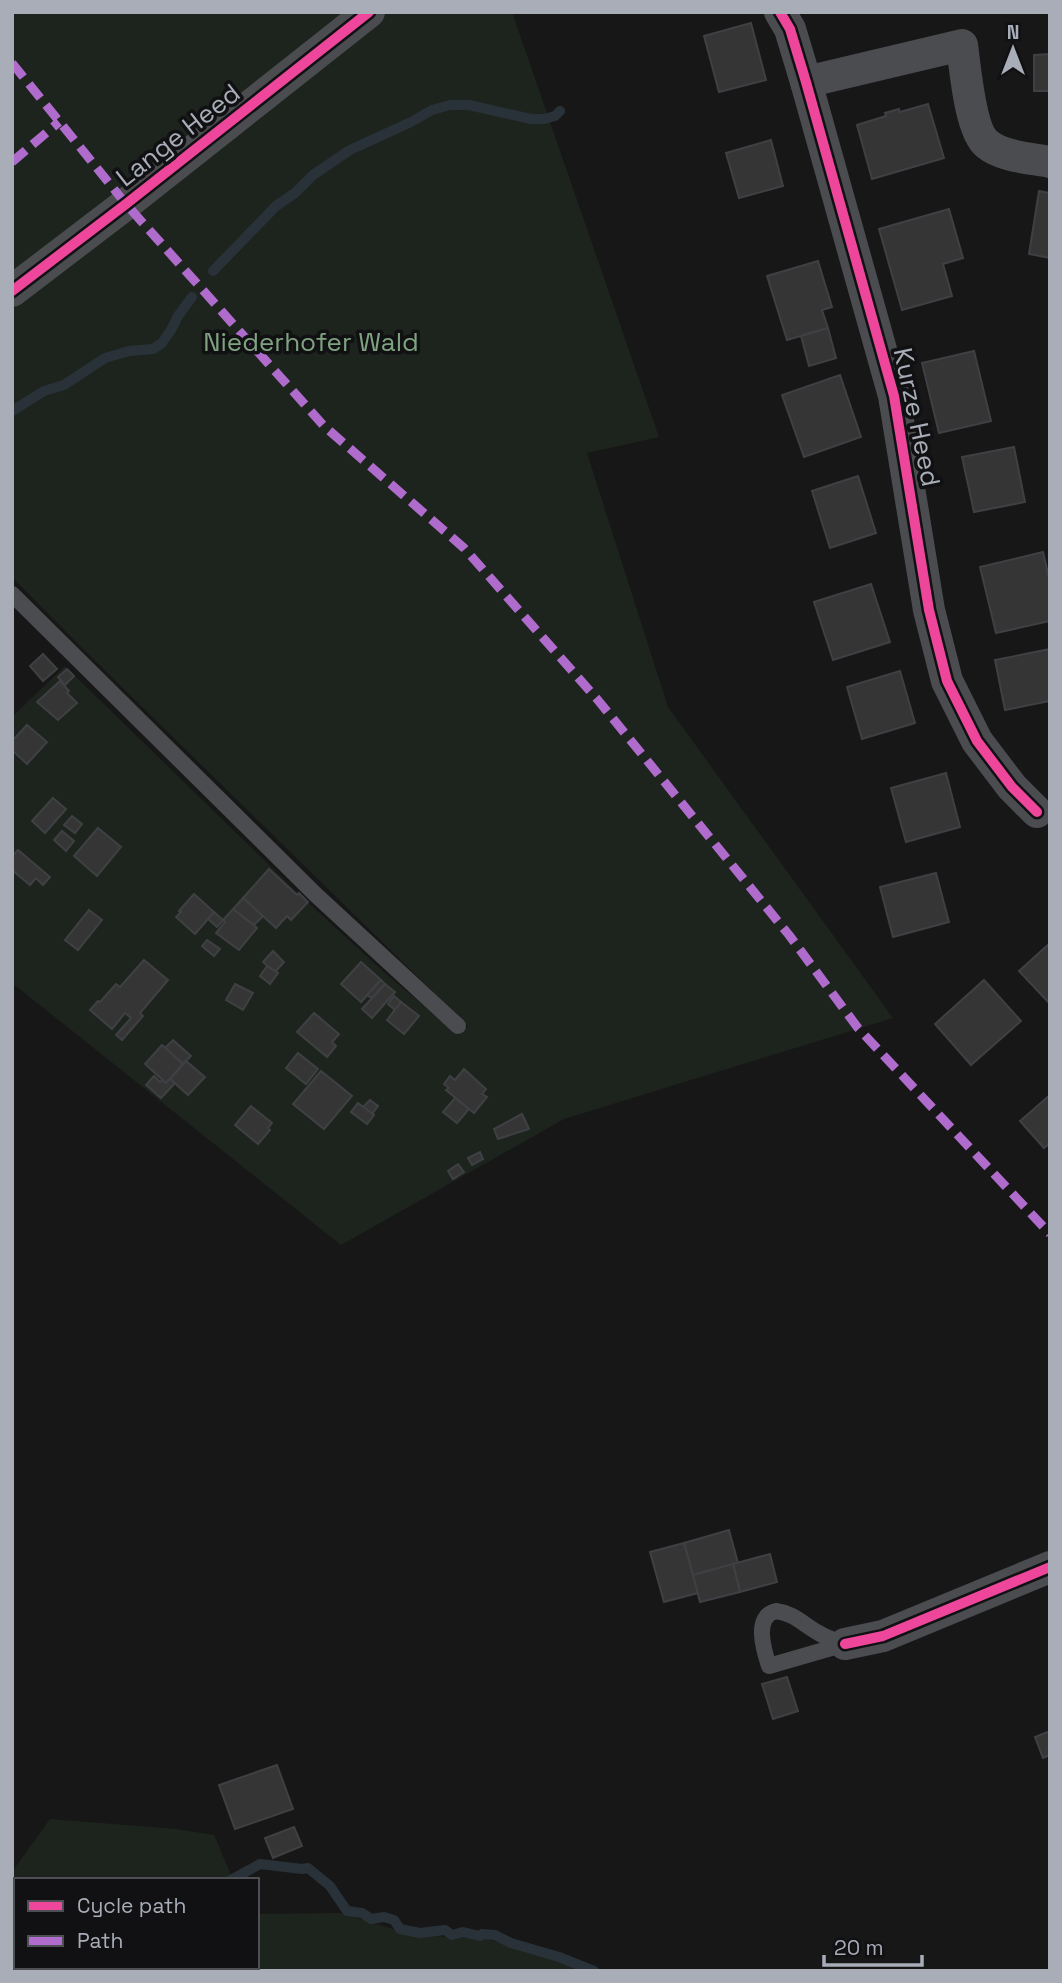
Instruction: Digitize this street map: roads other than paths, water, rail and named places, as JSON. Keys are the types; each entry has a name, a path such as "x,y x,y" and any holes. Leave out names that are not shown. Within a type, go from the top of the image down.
{"street":[{"name":"Lange Heed","path":"12,290 137,196 369,12"},
{"name":"Kurze Heed","path":"780,12 790,29 806,82 894,396 929,610 947,681 977,741 1012,787 1037,812"},
{"path":"806,82 962,45 976,126 985,143 1003,152 1050,162"},
{"path":"845,1644 883,1636 1050,1567"}],"lane":[{"path":"12,594 315,894 458,1026"},
{"path":"769,1612 785,1612 818,1633 845,1644 769,1666 763,1646 765,1617 769,1612"}],"waterway":[{"name":"Lange Heed","path":"213,271 276,206 295,193 313,175 350,150 432,110 450,105 469,105 531,119 555,116 560,111"},
{"name":"Lange Heed","path":"12,411 44,391 64,385 105,358 129,351 153,349 162,343 192,297"},
{"path":"235,1878 260,1864 308,1868 330,1886 347,1911 362,1913 371,1919 384,1917 394,1920 400,1929 420,1933 445,1930 452,1935 463,1932 480,1936 495,1935 594,1971"}],"park label":[{"name":"Niederhofer Wald","path":"311,342"}]}
